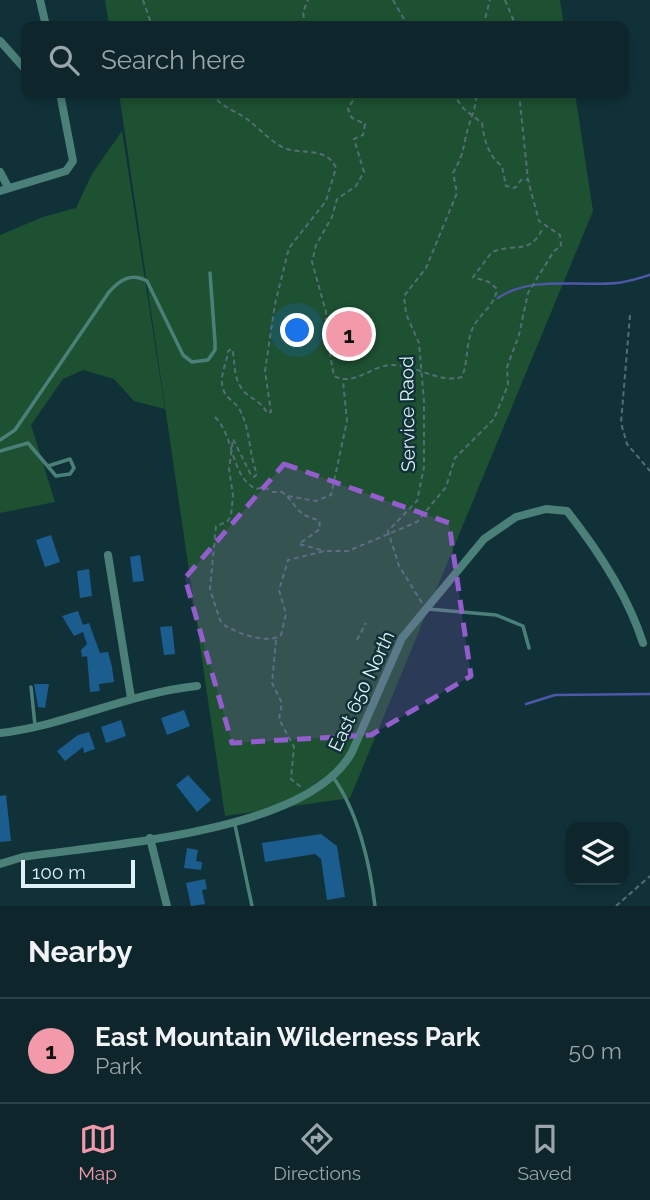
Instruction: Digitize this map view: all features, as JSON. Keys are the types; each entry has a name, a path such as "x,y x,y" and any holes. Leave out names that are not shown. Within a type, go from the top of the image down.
{"street":[{"path":"40,0 45,21"},
{"path":"0,41 21,64"},
{"path":"0,172 4,189 66,170 73,160 61,98"},
{"name":"East 650 North","path":"0,864 23,857 235,825 273,812 333,777 352,752 402,638 484,540 516,517 546,509 567,511 588,538 638,626 643,643"},
{"path":"108,555 131,698"},
{"path":"0,733 35,727 131,698 197,687"},
{"path":"150,838 167,906"}],"lane":[{"path":"0,440 15,430 109,292 124,279 135,277 147,281 183,355 192,362 208,360 215,350 210,273"},
{"path":"0,451 28,443 48,466 61,477 70,474 74,468 69,459 48,466"},
{"path":"426,609 496,615 523,626 529,648"},
{"path":"31,687 35,727"},
{"path":"333,777 342,790 359,837 372,881 375,906"},
{"path":"235,825 252,906"}],"path":[{"path":"143,0 150,21"},
{"path":"304,21 303,12 308,0"},
{"path":"393,0 405,21"},
{"path":"484,21 490,0"},
{"path":"505,0 514,21"},
{"path":"215,98 246,118 280,146 326,156 336,168 326,201 289,248 275,304 265,371 271,412 267,413 262,403 241,388 233,371 233,350 228,351 223,367 223,389 240,410 254,450 252,462 257,476 252,476 238,451 236,439 233,440 229,470 233,499 229,519 216,526 211,592 224,625 240,633 276,639"},
{"path":"354,98 348,108 352,118 365,124 363,135 355,139 354,143 363,161 364,172 356,186 337,199 332,217 316,245 312,262 326,312 331,367 334,376 343,380 386,365 411,366 429,371 438,378 453,380 462,377 474,328 488,305 496,298 497,289 489,282 473,277 492,252 536,242 543,227 528,180 520,98"},
{"path":"456,98 464,109 474,114 482,123 483,137 493,160 502,166 506,186 515,188 521,180 528,180"},
{"name":"Service Raod","path":"388,531 418,501 425,448 419,343 406,314 404,296 426,268 457,193 453,173 466,151 476,98"},
{"path":"305,795 291,779 293,747 279,719 282,703 272,683 276,639 283,631 286,617 279,590 286,563 290,558 325,551 348,551 388,531 417,522 446,487 455,458 494,419 508,385 507,367 519,335 528,293 554,251 561,246 559,235 543,227"},
{"path":"629,315 621,424 627,444 650,471"},
{"path":"215,417 223,425 235,463 252,488 264,486 287,496 316,501 331,495 347,421 343,380"},
{"path":"287,496 291,506 321,524 320,529 302,540 300,545 325,551"},
{"path":"388,531 399,566 426,609"},
{"path":"357,640 366,623"},
{"path":"616,906 650,876"}],"highlighted area":[{"path":"284,464 449,523 471,676 371,735 232,743 185,578"}],"green space":[{"path":"105,0 560,0 563,21 108,21"},
{"path":"120,98 576,98 593,211 350,798 225,816"},
{"path":"122,131 165,409 134,401 114,379 83,370 63,379 31,425 55,502 0,513 0,235 43,217 76,208 92,174"}],"building":[{"path":"51,535 60,562 45,567 36,540"},
{"path":"140,555 144,581 133,582 130,557"},
{"path":"89,569 92,596 80,598 77,571"},
{"path":"78,611 83,625 89,623 100,653 108,652 114,682 99,684 100,691 90,692 87,656 82,657 81,650 87,644 83,632 74,636 62,616"},
{"path":"172,626 175,654 164,655 160,627"},
{"path":"34,684 49,684 45,708 38,707"},
{"path":"184,710 190,726 167,735 161,718"},
{"path":"121,720 126,736 106,743 101,727"},
{"path":"89,732 95,749 84,753 83,747 65,761 57,751 78,735"},
{"path":"188,775 211,800 197,812 176,785"},
{"path":"6,795 11,841 0,842 0,796"},
{"path":"321,834 337,846 345,897 327,900 321,859 315,854 265,862 262,843"},
{"path":"187,848 198,850 196,861 202,862 201,870 184,868"},
{"path":"205,879 207,889 202,890 205,904 191,906 186,883"}],"waterway":[{"path":"498,298 511,291 540,284 617,283 650,275"},
{"path":"526,704 555,695 650,694"}],"place":[{"name":"East Mountain Wilderness Park","path":"349,334"}]}
